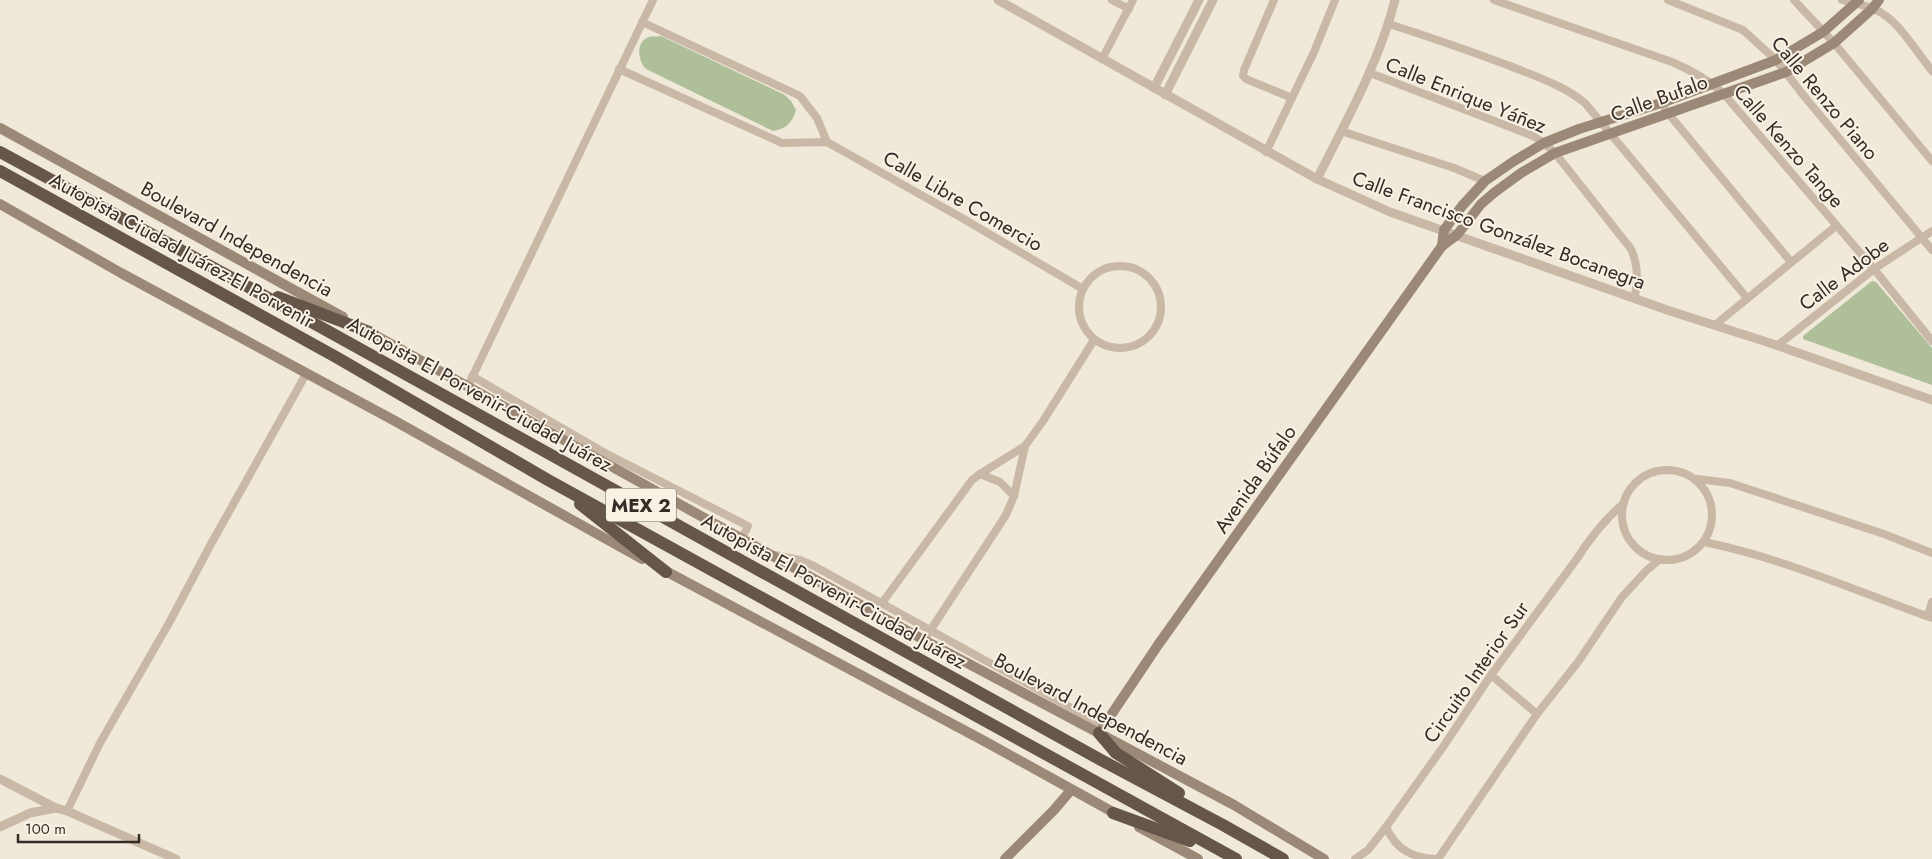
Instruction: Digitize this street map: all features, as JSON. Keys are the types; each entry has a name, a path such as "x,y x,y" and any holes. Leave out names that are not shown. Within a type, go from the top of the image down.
{"highway":[{"name":"Autopista El Porvenir-Ciudad Juárez","path":"0,152 234,279 1283,859"},
{"name":"Autopista Ciudad Juárez-El Porvenir","path":"0,171 336,357 548,480 1233,858"},
{"path":"234,279 372,333"},
{"path":"548,480 666,572"},
{"path":"1101,729 1116,753 1189,800 1223,825"},
{"path":"1113,812 1233,858"}],"main road":[{"name":"Calle Bufalo","path":"1457,236 1481,204 1495,192 1521,173 1554,154 1786,72 1834,43 1872,9 1879,0"},
{"name":"Calle Bufalo","path":"1444,230 1462,206 1485,181 1544,143 1661,103 1776,60 1823,32 1858,2"},
{"name":"Boulevard Independencia","path":"0,128 468,386 580,444 924,640 1101,729 1234,804 1324,859"},
{"path":"0,204 121,273 666,572 977,738 1198,859"},
{"name":"Avenida Búfalo","path":"1442,246 1444,230"},
{"name":"Avenida Búfalo","path":"1101,729 1158,645 1442,246 1457,236"},
{"path":"1005,859 1054,810 1070,790"}],"street":[{"path":"468,386 653,0"},
{"path":"1112,0 1129,9"},
{"path":"1102,59 1134,0"},
{"path":"1154,88 1198,0"},
{"path":"1165,94 1214,0"},
{"path":"1274,0 1243,76 1246,79 1292,98"},
{"path":"1266,152 1314,52 1335,0"},
{"path":"1317,179 1370,73 1390,24 1396,0"},
{"name":"Calle Kenzo Tange","path":"1494,0 1672,62 1696,72 1713,84 1723,93 1874,269 1932,341"},
{"name":"Calle Renzo Piano","path":"1668,0 1743,30 1776,60 1932,250"},
{"path":"1794,0 1834,43 1932,161"},
{"path":"1842,0 1858,2 1882,13 1891,20 1932,71"},
{"name":"Calle Francisco González Bocanegra","path":"1003,1 1266,152 1317,179 1390,212 1670,311 1778,346 1932,400"},
{"path":"619,69 782,143 827,142 817,118 800,96 642,22"},
{"path":"1390,24 1470,51 1560,86 1585,104 1747,298"},
{"name":"Calle Enrique Yáñez","path":"1370,73 1533,136 1544,143 1631,249 1637,262 1638,275 1635,298"},
{"path":"1661,103 1791,262"},
{"path":"1341,131 1454,168 1485,181"},
{"name":"Calle Libre Comercio","path":"827,142 968,221 1083,289"},
{"path":"1715,325 1836,226"},
{"name":"Calle Adobe","path":"1778,346 1874,269 1932,232"},
{"path":"1124,266 1138,270 1150,279 1160,298 1159,320 1151,334 1134,346 1120,348 1106,346 1094,340 1085,329 1080,317 1079,302 1083,289 1097,273 1110,267 1124,266"},
{"path":"882,603 957,499 980,474 1024,446 1043,421 1094,340"},
{"path":"68,811 100,743 169,623 306,374"},
{"path":"472,376 580,444 748,526 742,538"},
{"path":"924,640 1006,515 1014,496 1024,446"},
{"path":"1697,479 1707,494 1711,506 1710,531 1704,542 1695,551 1684,557 1672,560 1660,560 1648,556 1638,549 1624,528 1622,516 1624,503 1633,486 1649,474 1660,470 1680,471 1697,479 1730,483 1884,534 1932,553"},
{"path":"980,474 1000,482 1014,496"},
{"name":"Circuito Interior Sur","path":"1355,859 1368,850 1386,827 1444,747 1491,675 1605,519 1624,503"},
{"path":"1704,542 1793,565 1930,617 1932,602"},
{"path":"771,554 800,560 814,566 930,630 1065,710"},
{"path":"1386,827 1391,838 1398,846 1410,854 1438,859 1536,714 1578,662 1622,597 1646,571 1660,560"},
{"path":"896,624 902,614"},
{"path":"1491,675 1536,714"},
{"path":"0,779 56,808 68,811 176,859"},
{"path":"0,827 30,813 56,808"}],"green space":[{"path":"661,36 785,95 796,110 793,118 782,129 773,131 646,69 641,61 640,47 645,39"},
{"path":"1872,281 1876,282 1932,348 1932,385 1803,339 1803,336"}]}
